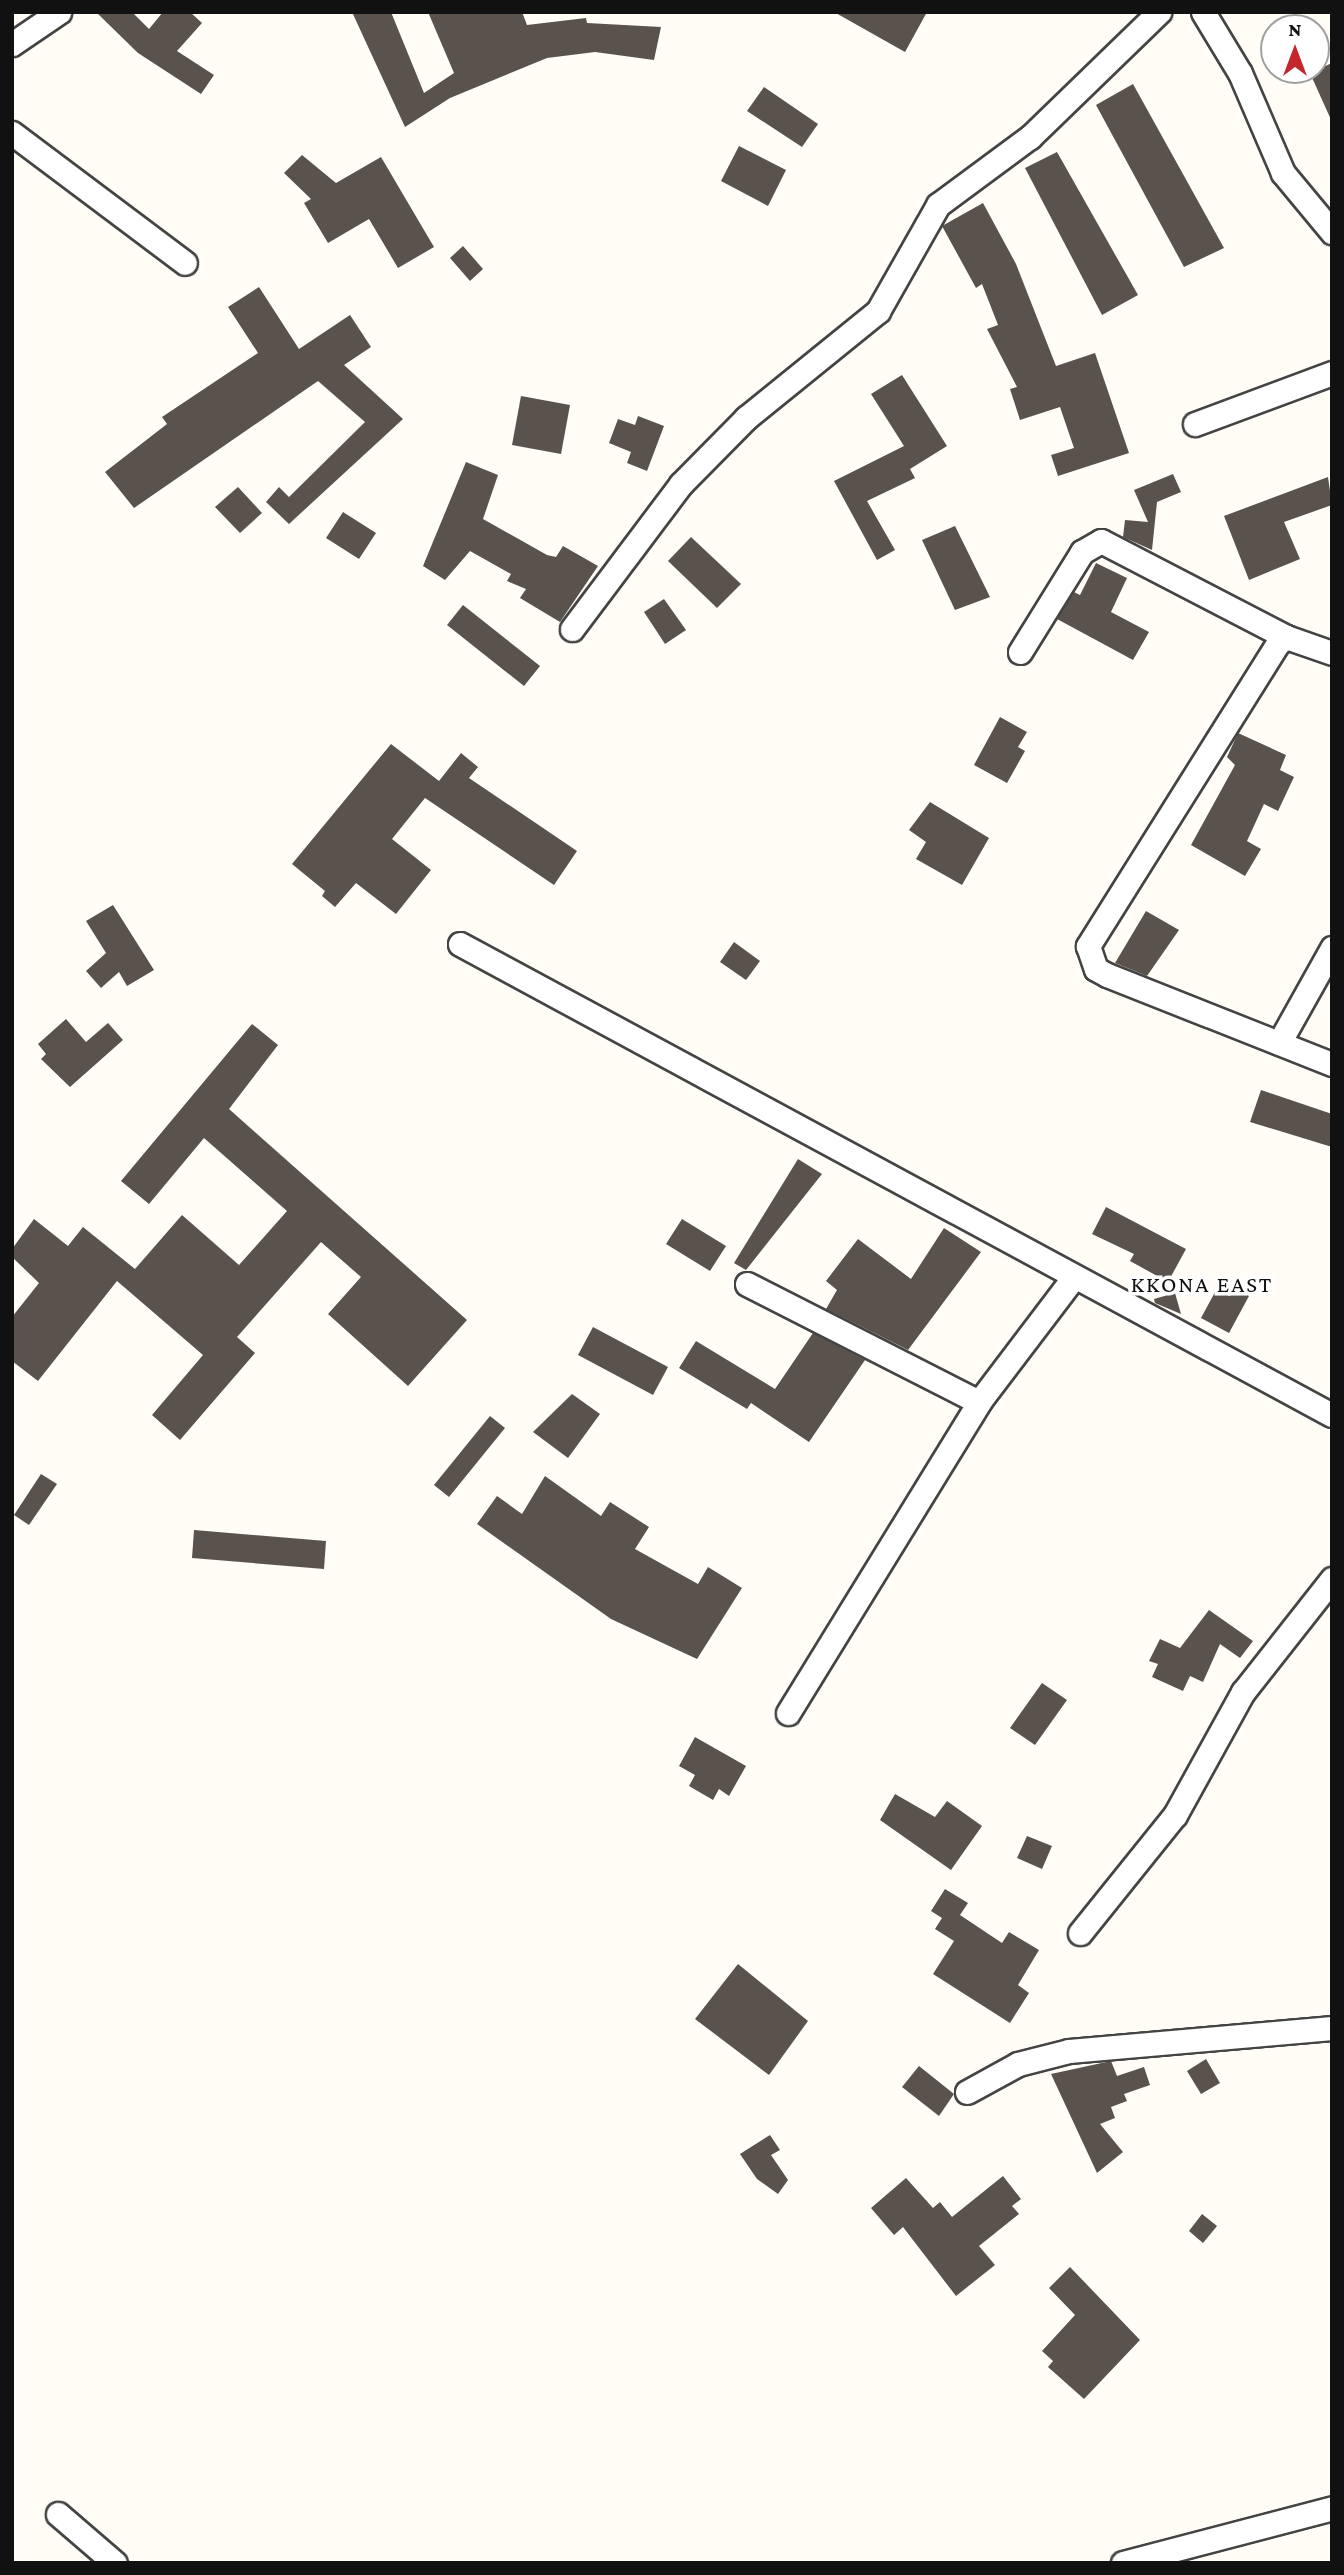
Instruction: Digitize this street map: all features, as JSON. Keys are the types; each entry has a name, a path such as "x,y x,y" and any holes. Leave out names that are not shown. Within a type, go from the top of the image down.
{"street":[{"path":"12,44 59,12"},
{"path":"572,629 718,446 878,311 938,205 1030,137 1159,12"},
{"path":"1203,12 1240,72 1283,173 1332,232"},
{"path":"12,133 185,263"},
{"path":"1195,424 1332,373"},
{"path":"1020,652 1082,552 1101,541 1286,636 1332,653"},
{"path":"1286,636 1088,946 1096,969 1107,975 1332,1064"},
{"path":"460,944 1332,1415"},
{"path":"1279,1043 1332,948"},
{"path":"788,1713 979,1402 1074,1277"},
{"path":"747,1284 979,1402"},
{"path":"1080,1933 1175,1815 1242,1692 1332,1579"},
{"path":"967,2092 1018,2064 1069,2051 1332,2028"},
{"path":"1123,2563 1332,2508"},
{"path":"58,2514 115,2563"}],"building":[{"path":"96,12 132,12 149,29 163,12 190,12 202,23 177,51 214,75 201,94 138,53"},
{"path":"352,12 391,12 424,93 454,73 428,12 522,12 527,25 586,18 587,23 661,27 654,60 595,52 547,58 450,98 405,127"},
{"path":"834,12 927,12 905,52"},
{"path":"1332,63 1332,122 1315,84 1330,84"},
{"path":"1133,84 1224,248 1184,267 1096,105"},
{"path":"764,87 818,124 802,147 747,111"},
{"path":"739,146 786,170 768,206 721,181"},
{"path":"1057,152 1138,295 1102,315 1025,168"},
{"path":"302,155 336,183 381,157 434,247 398,268 369,219 328,243 304,203 311,199 284,173"},
{"path":"983,203 1016,264 1056,366 1095,353 1129,453 1058,476 1051,455 1074,448 1060,407 1020,420 1010,389 1017,387 987,329 998,325 982,284 976,288 942,226"},
{"path":"463,246 483,269 470,281 450,258"},
{"path":"259,287 299,349 350,315 371,347 344,365 403,419 289,524 266,502 279,487 289,497 365,422 318,381 134,508 105,472 167,424 162,417 258,353 228,307"},
{"path":"902,375 947,446 910,469 915,478 867,501 895,550 877,560 834,481 904,446 871,394"},
{"path":"521,396 570,405 561,454 512,445"},
{"path":"638,416 664,426 647,471 627,463 631,452 609,443 618,419 635,425"},
{"path":"466,462 498,475 483,519 547,555 556,557 563,546 598,566 560,622 520,598 526,589 507,581 511,574 470,551 445,580 423,566"},
{"path":"1173,474 1181,492 1157,502 1152,550 1123,537 1125,520 1148,522 1134,490"},
{"path":"1328,477 1332,505 1284,522 1300,559 1249,580 1224,516"},
{"path":"238,487 262,513 240,533 215,507"},
{"path":"343,512 376,533 359,559 326,538"},
{"path":"955,526 990,597 955,610 922,540"},
{"path":"691,537 741,584 717,608 668,561"},
{"path":"1096,563 1127,578 1111,612 1149,632 1133,660 1057,619 1074,592 1080,595"},
{"path":"664,599 686,630 665,644 644,612"},
{"path":"463,605 540,666 524,686 447,625"},
{"path":"1000,717 1027,732 1018,747 1025,751 1007,783 974,765"},
{"path":"1238,733 1286,755 1280,770 1294,777 1278,811 1264,804 1247,841 1261,849 1245,876 1191,845 1235,765 1227,757"},
{"path":"391,744 439,781 461,753 478,767 469,778 577,851 554,885 425,798 392,839 431,870 396,914 356,883 335,907 322,896 325,891 292,864"},
{"path":"930,802 989,838 962,885 916,859 926,842 909,830"},
{"path":"113,905 154,970 127,986 119,972 101,988 86,971 106,953 86,921"},
{"path":"1146,911 1179,930 1147,976 1115,963"},
{"path":"734,942 760,961 746,980 720,962"},
{"path":"66,1019 86,1042 108,1023 123,1040 70,1087 41,1059 46,1054 38,1044"},
{"path":"252,1024 278,1045 229,1109 467,1320 408,1386 328,1314 361,1277 321,1242 237,1337 255,1353 180,1440 152,1415 203,1355 117,1281 38,1381 12,1361 12,1317 39,1283 12,1257 12,1249 34,1219 68,1246 83,1227 135,1269 182,1215 239,1265 287,1211 204,1138 149,1204 121,1181"},
{"path":"1261,1090 1332,1114 1332,1147 1250,1122"},
{"path":"798,1159 822,1174 746,1270 734,1263"},
{"path":"1106,1207 1186,1249 1168,1282 1130,1261 1134,1254 1092,1234"},
{"path":"682,1219 726,1246 710,1271 666,1244"},
{"path":"944,1228 981,1252 908,1350 826,1309 837,1290 826,1281 858,1239 911,1279"},
{"path":"1221,1281 1249,1296 1229,1333 1201,1318"},
{"path":"1175,1293 1181,1314 1155,1303 1154,1299"},
{"path":"593,1327 668,1367 653,1395 578,1355"},
{"path":"813,1333 865,1360 809,1442 751,1403 747,1409 679,1368 696,1341 775,1389"},
{"path":"572,1394 600,1414 568,1458 533,1432"},
{"path":"490,1416 505,1428 449,1497 434,1485"},
{"path":"41,1474 57,1484 29,1525 14,1515"},
{"path":"545,1476 601,1516 610,1502 649,1527 635,1549 698,1584 708,1567 742,1588 697,1659 611,1619 477,1524 497,1496 522,1514"},
{"path":"194,1530 326,1541 324,1569 192,1558"},
{"path":"1209,1610 1253,1641 1240,1658 1220,1644 1203,1682 1190,1676 1183,1691 1152,1677 1158,1664 1149,1661 1160,1639 1180,1648"},
{"path":"1042,1683 1067,1700 1035,1745 1010,1728"},
{"path":"695,1737 746,1766 729,1796 719,1789 713,1800 689,1786 695,1775 679,1766"},
{"path":"895,1794 935,1817 947,1801 982,1826 951,1870 880,1820"},
{"path":"1027,1836 1052,1846 1042,1869 1017,1858"},
{"path":"945,1889 968,1903 960,1915 1002,1943 1009,1932 1039,1950 1018,1985 1029,1993 1010,2023 933,1974 954,1941 935,1929 942,1918 931,1911"},
{"path":"738,1964 808,2021 769,2075 695,2019"},
{"path":"1206,2059 1220,2083 1201,2094 1187,2071"},
{"path":"1111,2061 1117,2076 1144,2067 1150,2085 1124,2094 1127,2101 1111,2107 1115,2118 1100,2124 1123,2152 1097,2173 1051,2074"},
{"path":"919,2066 954,2094 939,2116 902,2087"},
{"path":"770,2135 780,2150 771,2155 788,2180 778,2194 757,2179 740,2154"},
{"path":"1003,2176 1021,2199 1012,2206 1019,2214 979,2246 995,2265 956,2296 903,2227 894,2235 871,2208 906,2178 933,2208 940,2202 952,2217"},
{"path":"1202,2214 1217,2226 1203,2243 1189,2231"},
{"path":"1070,2267 1140,2340 1084,2399 1048,2367 1053,2361 1042,2351 1075,2315 1049,2288"}],"district":[{"name":"KKONA EAST","path":"1202,1284"}]}
